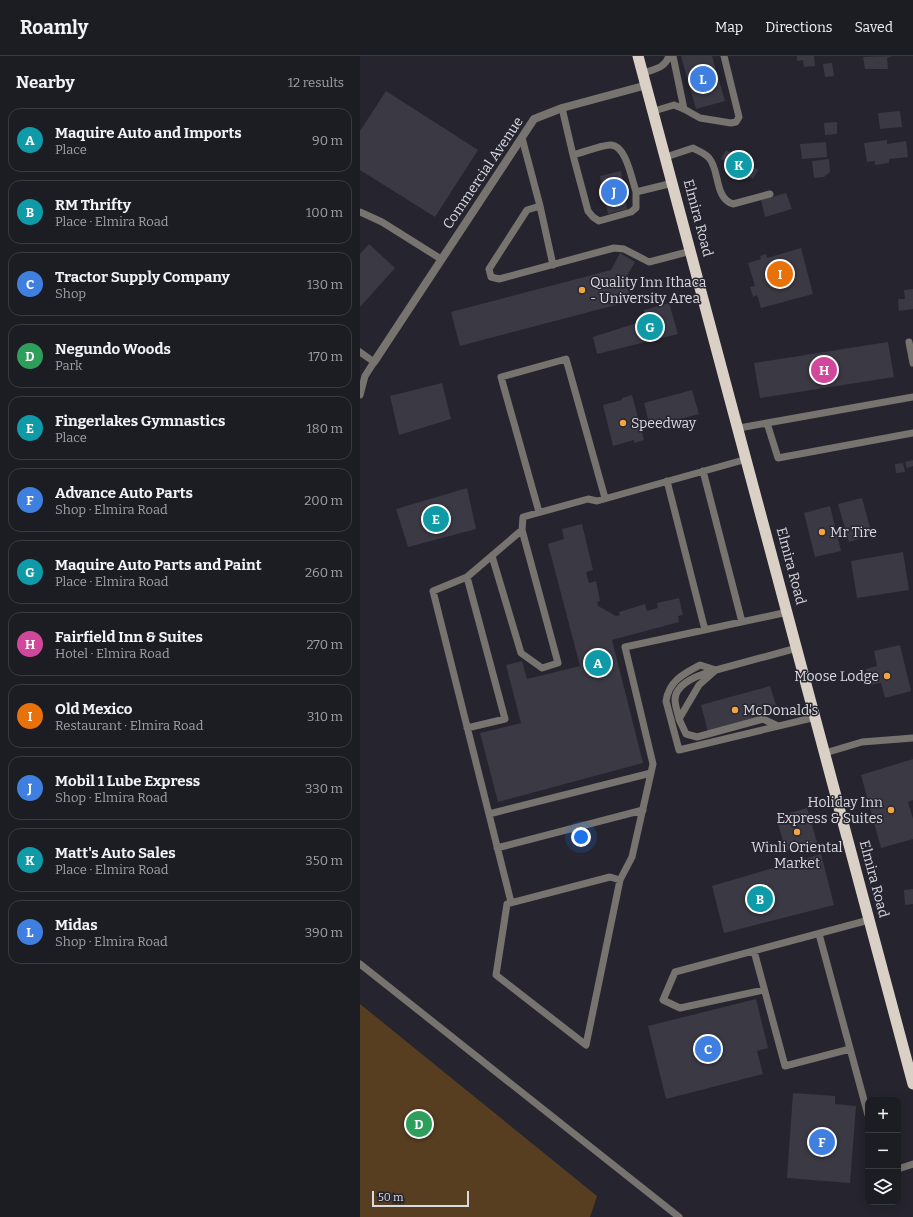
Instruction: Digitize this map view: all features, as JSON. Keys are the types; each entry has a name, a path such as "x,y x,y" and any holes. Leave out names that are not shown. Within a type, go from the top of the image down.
{"highway":[{"name":"Elmira Road","path":"638,56 739,428 913,1084"}],"street":[{"name":"Commercial Avenue","path":"374,362 534,120 562,108 647,85"}],"lane":[{"path":"643,73 663,67 667,63 669,56"},
{"path":"673,56 684,109"},
{"path":"654,111 674,105 700,118 731,123 736,122 739,117 724,56"},
{"path":"562,108 573,155 588,211 593,217 599,220 631,212 636,208 636,192 623,152 616,146 610,145 573,155"},
{"path":"522,138 540,206 553,265"},
{"path":"666,157 693,148 704,153 710,158 723,196 727,202 733,204 770,194"},
{"path":"636,192 673,183"},
{"path":"540,206 527,210 490,269 491,277 499,279 614,248 624,249 649,262 691,250"},
{"path":"360,212 382,222 441,259"},
{"path":"909,342 913,363"},
{"path":"360,352 374,362"},
{"path":"539,512 501,378 566,359 605,498"},
{"name":"Commercial Avenue","path":"360,395 365,376 374,362"},
{"path":"739,428 913,397"},
{"path":"767,423 778,458 913,433"},
{"path":"492,556 521,653 542,668 558,664 522,530 523,517 588,499 597,501 747,459"},
{"path":"703,471 742,622"},
{"path":"667,481 705,630"},
{"path":"511,902 433,591 467,577 522,530"},
{"path":"467,577 505,719 467,728"},
{"path":"620,880 610,877 507,904 496,975 586,1045 620,880 632,857 653,764 625,647 788,612"},
{"path":"778,726 763,719 697,737 686,734 679,719 674,700 683,684 700,675 797,648"},
{"path":"716,670 700,665 680,675 672,684 667,693 666,701 679,750 816,717"},
{"path":"679,719 699,686 716,670"},
{"path":"825,752 862,742 913,738"},
{"path":"489,814 651,773"},
{"path":"497,848 643,810"},
{"path":"764,990 680,1008 663,1000 674,972 869,920"},
{"path":"819,934 865,1104"},
{"path":"754,951 785,1066 850,1049"},
{"path":"360,964 678,1217"},
{"path":"901,1168 913,1164"}],"shaded area":[{"path":"360,1004 597,1196 590,1217 360,1217"}],"building":[{"path":"681,56 712,56 725,101 696,109"},
{"path":"797,56 814,56 815,66 804,67 803,60 797,61"},
{"path":"892,56 887,58 888,69 865,69 863,57"},
{"path":"832,63 834,76 825,77 823,64"},
{"path":"386,91 478,150 435,217 360,170 360,131"},
{"path":"900,111 902,127 880,129 878,113"},
{"path":"837,122 837,134 825,135 824,123"},
{"path":"887,140 887,144 906,141 908,157 889,159 889,163 875,165 875,161 867,162 864,143"},
{"path":"826,142 827,157 802,159 800,144"},
{"path":"726,150 758,170 753,179 721,159"},
{"path":"829,159 830,172 824,177 814,178 812,161"},
{"path":"621,171 627,209 608,214 600,176"},
{"path":"786,193 792,209 765,217 761,200"},
{"path":"369,244 395,268 360,307 360,254"},
{"path":"801,248 813,294 761,308 757,295 753,297 750,287 755,286 748,263 761,259 760,256 766,254 767,258"},
{"name":"Quality Inn Ithaca - University Area","path":"620,253 635,262 625,279 631,301 460,346 451,312 611,270"},
{"path":"913,289 913,309 899,311 898,299 905,299 904,290"},
{"path":"669,303 678,334 597,354 593,337 646,320 644,310"},
{"path":"888,342 894,377 760,398 754,363"},
{"path":"442,383 451,419 399,435 390,396"},
{"name":"Speedway","path":"692,390 699,414 650,427 644,403"},
{"name":"Speedway","path":"632,395 644,440 634,443 634,440 613,446 603,405 622,400 622,398"},
{"path":"913,460 913,466 907,468 905,462"},
{"path":"903,463 905,472 896,473 895,464"},
{"path":"467,488 476,529 408,547 396,509"},
{"path":"862,498 872,535 849,542 838,504"},
{"name":"Mr Tire","path":"830,506 841,551 815,557 804,513"},
{"path":"582,524 593,570 586,572 589,583 596,581 600,601 597,602 598,606 616,616 620,615 619,612 645,604 647,611 658,608 657,603 679,598 683,615 678,616 679,622 612,640 643,763 498,802 480,733 521,723 506,665 522,661 527,679 580,666 548,544 564,539 562,529"},
{"path":"903,552 909,590 857,598 851,561"},
{"name":"Moose Lodge","path":"900,645 911,691 885,698 881,683 870,685 866,669 877,666 874,651"},
{"name":"McDonald's","path":"770,686 776,705 766,707 768,712 762,714 760,718 708,732 701,705"},
{"name":"Holiday Inn Express & Suites","path":"913,759 913,800 908,802 913,819 913,839 881,848 861,775"},
{"name":"Winli Oriental Market","path":"807,808 818,846 800,852 799,847 786,851 776,817"},
{"path":"821,854 834,905 724,933 712,886"},
{"path":"913,889 913,904 905,905 904,890"},
{"path":"756,999 768,1048 757,1051 763,1074 666,1099 648,1026"},
{"path":"793,1093 835,1096 835,1104 856,1106 850,1183 787,1178"}],"place":[{"name":"Midas","path":"703,79"},
{"name":"Matt's Auto Sales","path":"739,165"},
{"name":"Mobil 1 Lube Express","path":"614,192"},
{"name":"Old Mexico","path":"780,274"},
{"name":"Quality Inn Ithaca - University Area","path":"582,290"},
{"name":"Maquire Auto Parts and Paint","path":"650,327"},
{"name":"Fairfield Inn & Suites","path":"824,370"},
{"name":"Speedway","path":"623,423"},
{"name":"Fingerlakes Gymnastics","path":"436,519"},
{"name":"Mr Tire","path":"822,532"},
{"name":"Maquire Auto and Imports","path":"598,663"},
{"name":"Moose Lodge","path":"887,676"},
{"name":"McDonald's","path":"735,710"},
{"name":"Holiday Inn Express & Suites","path":"891,810"},
{"name":"Winli Oriental Market","path":"797,832"},
{"name":"RM Thrifty","path":"760,899"},
{"name":"Tractor Supply Company","path":"708,1049"},
{"name":"Negundo Woods","path":"419,1124"},
{"name":"Advance Auto Parts","path":"822,1142"}]}
